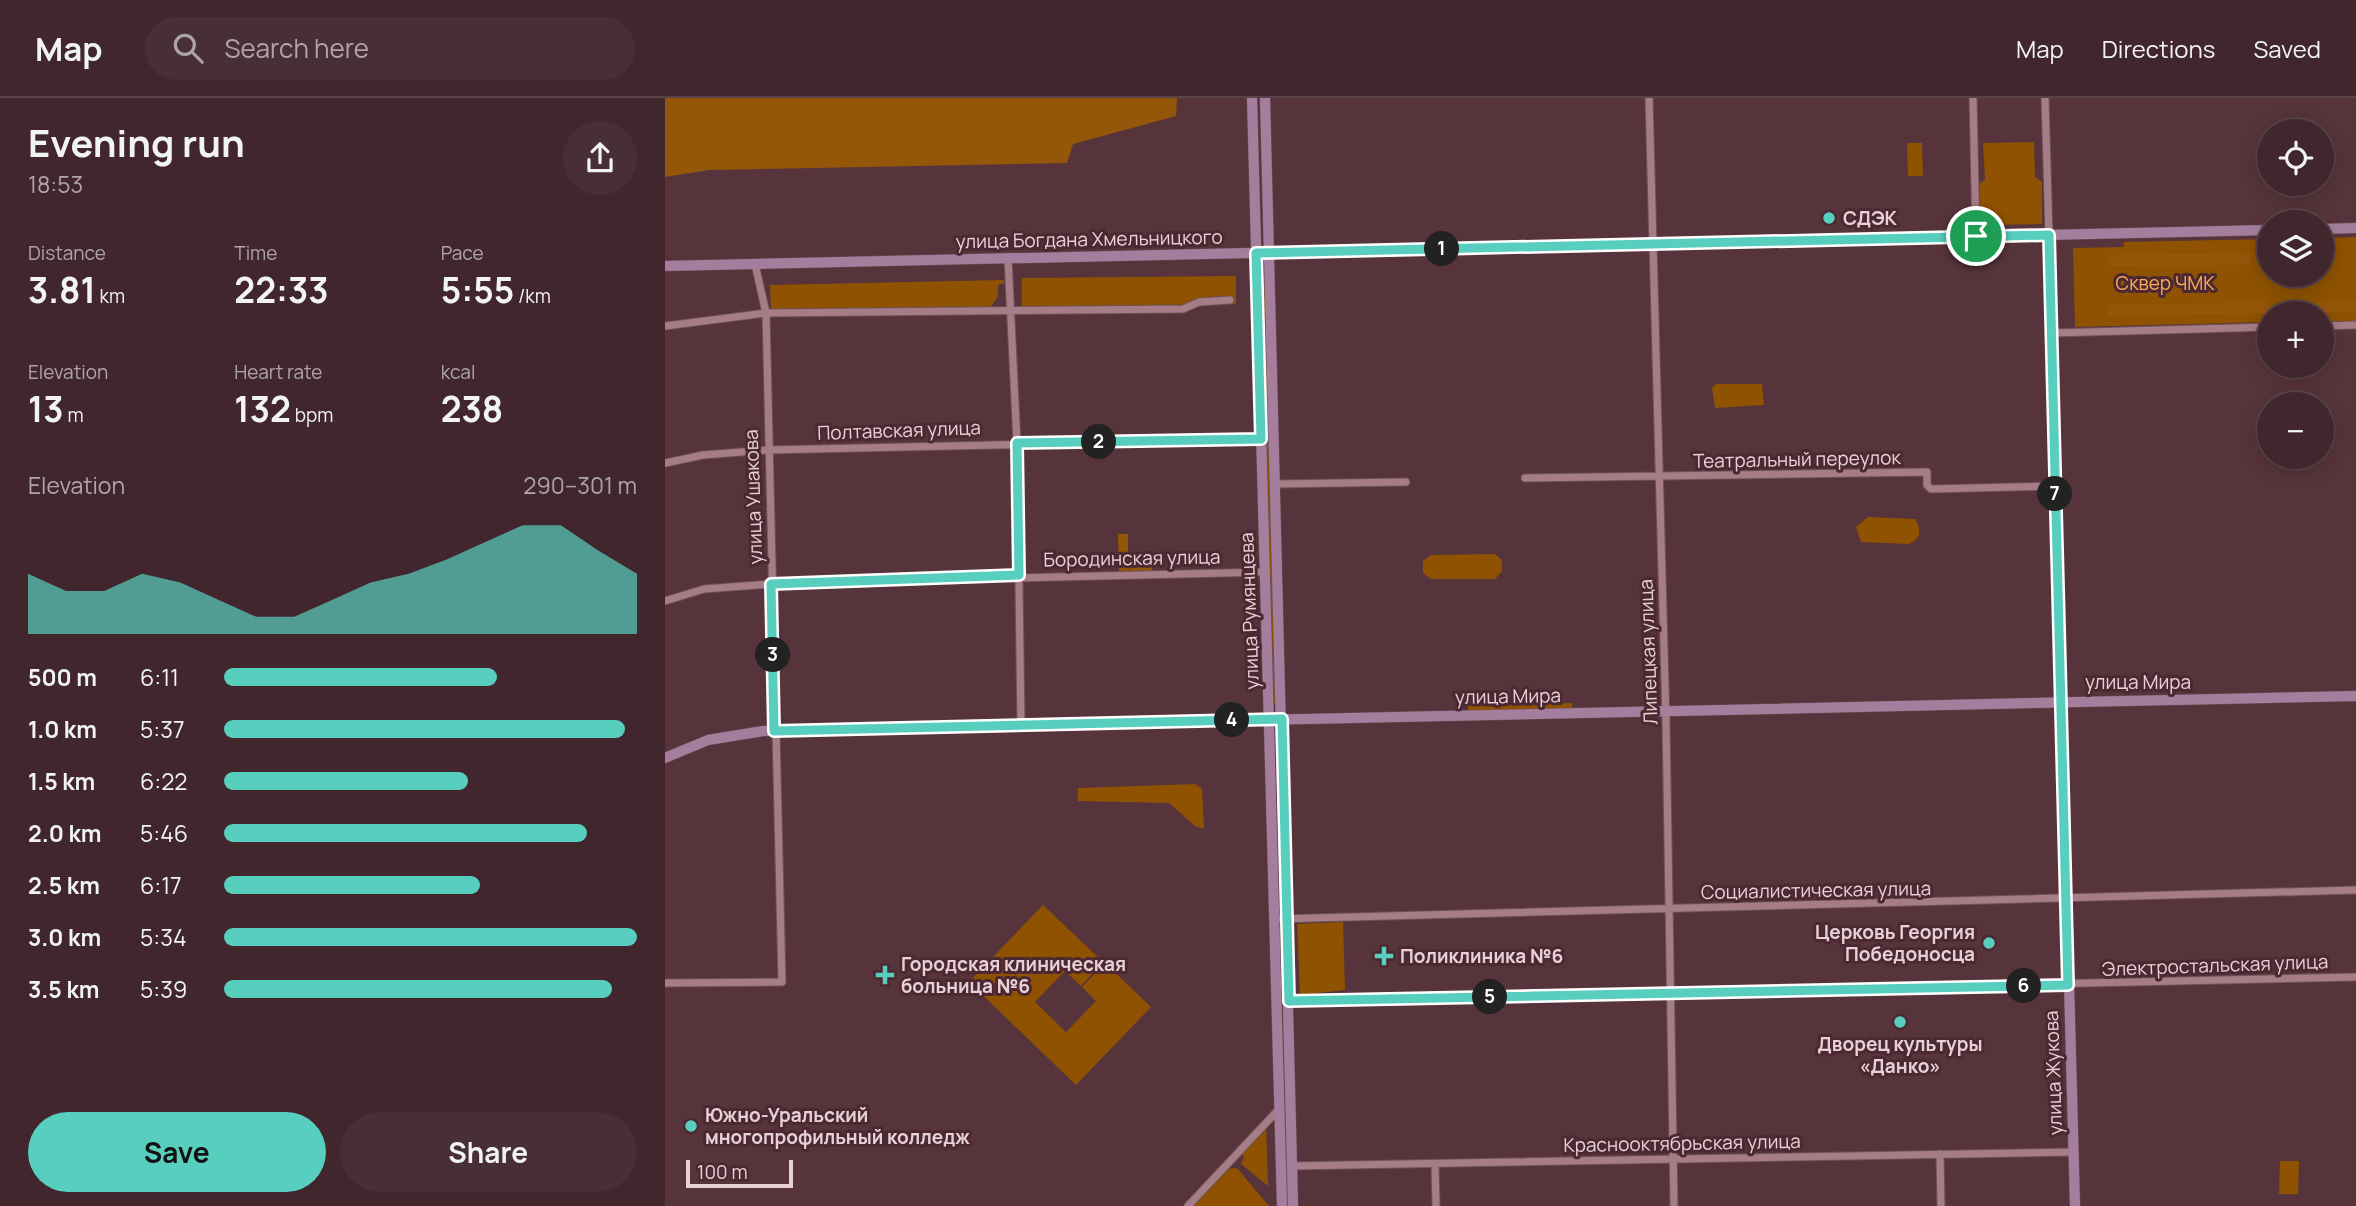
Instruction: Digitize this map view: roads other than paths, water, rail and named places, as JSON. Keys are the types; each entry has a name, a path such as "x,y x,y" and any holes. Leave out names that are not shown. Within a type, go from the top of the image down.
{"main road":[{"name":"улица Румянцева","path":"1252,98 1271,719 1282,1206"},
{"name":"улица Румянцева","path":"1265,98 1293,1206"},
{"path":"2334,229 2356,228"},
{"name":"улица Богдана Хмельницкого","path":"665,266 2257,230"},
{"name":"улица Жукова","path":"2049,235 2075,1206"},
{"name":"улица Мира","path":"665,758 719,737 774,731 2356,696"}],"street":[{"name":"Липецкая улица","path":"1649,98 1665,710 1674,1206"},
{"path":"1973,98 1976,236"},
{"name":"улица Жукова","path":"2045,98 2049,235"},
{"path":"1008,258 1017,443 1021,725"},
{"name":"улица Ушакова","path":"665,983 782,982 767,450 766,313 755,264"},
{"path":"665,326 766,313 1183,309 1199,302 1230,300"},
{"path":"2334,326 2356,325"},
{"path":"2051,332 2257,327"},
{"name":"Полтавская улица","path":"665,463 702,455 767,450 1261,439"},
{"name":"Театральный переулок","path":"1525,478 1927,472 1927,485 1931,489 2055,486"},
{"path":"1275,484 1406,482"},
{"name":"Бородинская улица","path":"665,601 704,589 771,584 1019,575 1265,572"},
{"name":"Социалистическая улица","path":"1276,919 2066,900 2356,890"},
{"name":"Электростальская улица","path":"1278,1002 2356,977"},
{"path":"1188,1206 1280,1108"},
{"name":"Краснооктябрьская улица","path":"1291,1166 2074,1152"},
{"path":"1940,1154 1941,1206"},
{"path":"1435,1164 1436,1206"}],"place":[{"name":"СДЭК","path":"1829,218"},
{"name":"Церковь Георгия Победоносца","path":"1989,943"},
{"name":"Поликлиника №6","path":"1384,956"},
{"name":"Городская клиническая больница №6","path":"885,975"},
{"name":"Дворец культуры «Данко»","path":"1900,1022"},
{"name":"Южно-Уральский многопрофильный колледж","path":"691,1126"}],"park label":[{"name":"Сквер ЧМК","path":"2165,283"}]}
